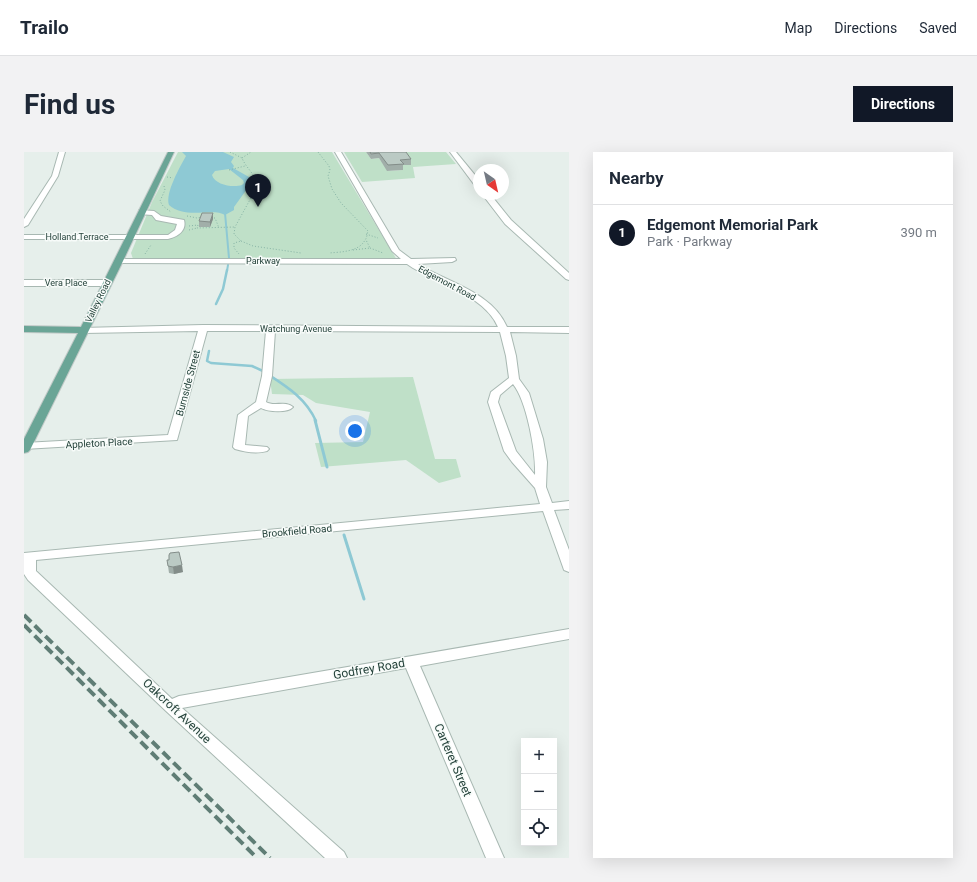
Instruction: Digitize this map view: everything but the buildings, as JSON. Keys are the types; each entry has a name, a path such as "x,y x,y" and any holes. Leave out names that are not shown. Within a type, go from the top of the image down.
{"main road":[{"name":"Valley Road","path":"25,447 118,262 169,153"},
{"name":"Watchung Avenue","path":"24,329 84,330"}],"street":[{"path":"24,225 44,196 55,176 62,152"},
{"name":"Edgemont Road","path":"338,152 392,244 408,261 428,274 470,294 486,304 498,318 504,330 514,369 514,380 521,387 538,436 543,467 540,487"},
{"path":"453,152 473,177"},
{"path":"491,200 508,222 569,277"},
{"name":"Holland Terrace","path":"24,237 171,237 178,232 182,224 178,220 162,219 154,213 142,212"},
{"name":"Parkway","path":"118,262 452,260"},
{"name":"Vera Place","path":"24,283 107,283"},
{"name":"Watchung Avenue","path":"84,330 203,328 569,330"},
{"name":"Burnside Street","path":"173,438 203,328"},
{"path":"263,450 239,447 243,415 261,403 267,374 271,329"},
{"name":"Edgemont Road","path":"514,380 495,394 493,402 510,451 540,487 569,568"},
{"path":"261,403 267,407 288,407"},
{"name":"Appleton Place","path":"25,447 173,438"},
{"name":"Brookfield Road","path":"27,557 569,505"},
{"name":"Oakcroft Avenue","path":"27,557 29,571 33,578 170,706 338,858"},
{"name":"Godfrey Road","path":"170,706 188,700 569,634"},
{"name":"Carteret Street","path":"411,662 495,858"}],"path":[{"path":"230,152 242,158 245,166 256,178 258,185 235,227 234,234 236,237 241,241 254,246 307,254"},
{"path":"242,158 251,152"},
{"path":"318,152 328,166 329,182 332,189 368,231 366,234 366,240 370,248 325,253"},
{"path":"229,170 245,166"},
{"path":"203,214 201,218 215,218 215,221 220,228"},
{"path":"188,226 198,225 197,228"},
{"path":"186,230 197,228 235,227"},
{"path":"366,234 379,239"},
{"path":"236,237 234,239 234,248 243,258 243,261"},
{"path":"346,251 362,245 366,240"},
{"path":"234,243 241,241"}],"green space":[{"path":"178,152 332,152 397,260 133,259 131,253 152,202"},
{"path":"344,152 366,152 371,159 379,158 388,171 403,170 400,165 410,165 396,157 393,152 446,152 456,164 413,167 415,178 362,182"},
{"path":"413,377 435,459 456,459 461,477 439,483 406,460 321,467 315,443 363,442 370,412 316,403 303,395 272,394 270,379"}],"water":[{"path":"182,152 223,152 234,157 231,162 234,166 233,168 249,177 252,182 234,207 234,210 225,215 214,212 191,213 183,212 169,205 168,200 171,187 186,156","holes":["229,169 243,180 244,183 242,185 229,186 220,183 212,175 215,171"]}],"waterway":[{"path":"225,213 229,258"},
{"path":"227,271 228,265"},
{"path":"216,304 223,289 227,270"},
{"path":"209,351 207,361 211,363 252,366 265,372"},
{"path":"269,375 290,389 302,400 316,421"},
{"path":"315,420 327,467"},
{"path":"344,535 364,599"}],"railway":[{"path":"24,615 270,858"},
{"path":"24,625 257,858"}],"place":[{"name":"Edgemont Memorial Park","path":"258,207"}]}
